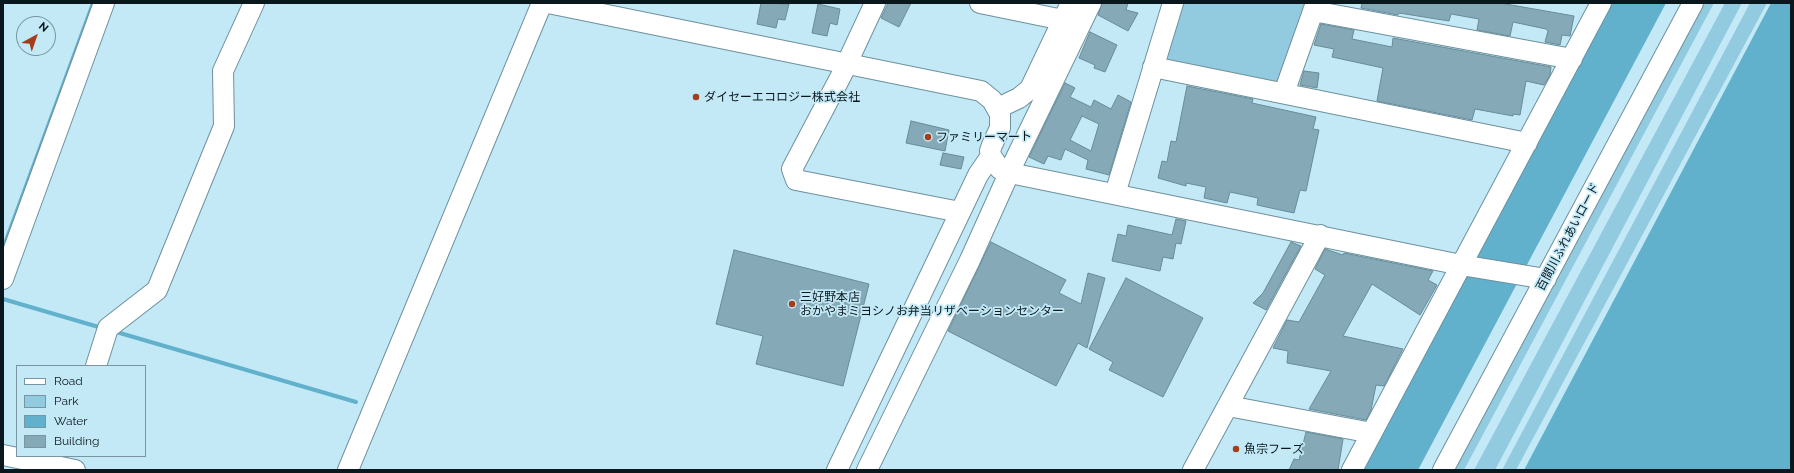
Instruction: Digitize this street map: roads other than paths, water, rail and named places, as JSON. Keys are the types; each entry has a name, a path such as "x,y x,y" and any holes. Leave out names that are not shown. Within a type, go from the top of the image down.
{"street":[{"path":"3,279 104,3"},
{"path":"96,365 107,330 157,290 224,126 224,71 254,3"},
{"path":"348,470 542,3"},
{"path":"548,3 980,91 987,95 998,108 1001,122 990,151 1002,168"},
{"path":"875,3 792,170 796,180 960,212"},
{"path":"980,3 1067,11 1030,89 1019,98 998,108"},
{"path":"867,470 1002,168 1091,3"},
{"path":"1115,194 1173,3"},
{"path":"1352,470 1467,266 1527,143 1600,3"},
{"name":"百間川ふれあいロード","path":"1443,470 1693,3"},
{"path":"1284,93 1314,7 1572,59"},
{"path":"1153,67 1527,143"},
{"path":"837,470 978,175 1002,168 1115,194 1467,266 1546,279"},
{"path":"1193,470 1320,235"},
{"path":"1228,406 1372,433"},
{"path":"3,455 16,457"},
{"path":"16,457 70,465"}],"water":[{"path":"91,3 100,3 3,270 3,243"},
{"path":"1610,3 1666,3 1418,470 1361,470"},
{"path":"1771,3 1791,3 1791,470 1524,470"}],"waterway":[{"path":"3,299 102,328"},
{"path":"113,331 356,402"}],"place":[{"name":"ダイセーエコロジー株式会社","path":"696,97"},
{"name":"ファミリーマート","path":"928,137"},
{"name":"三好野本店 おかやまミヨシノお弁当リザベーションセンター","path":"792,304"},
{"name":"魚宗フーズ","path":"1236,449"}]}
